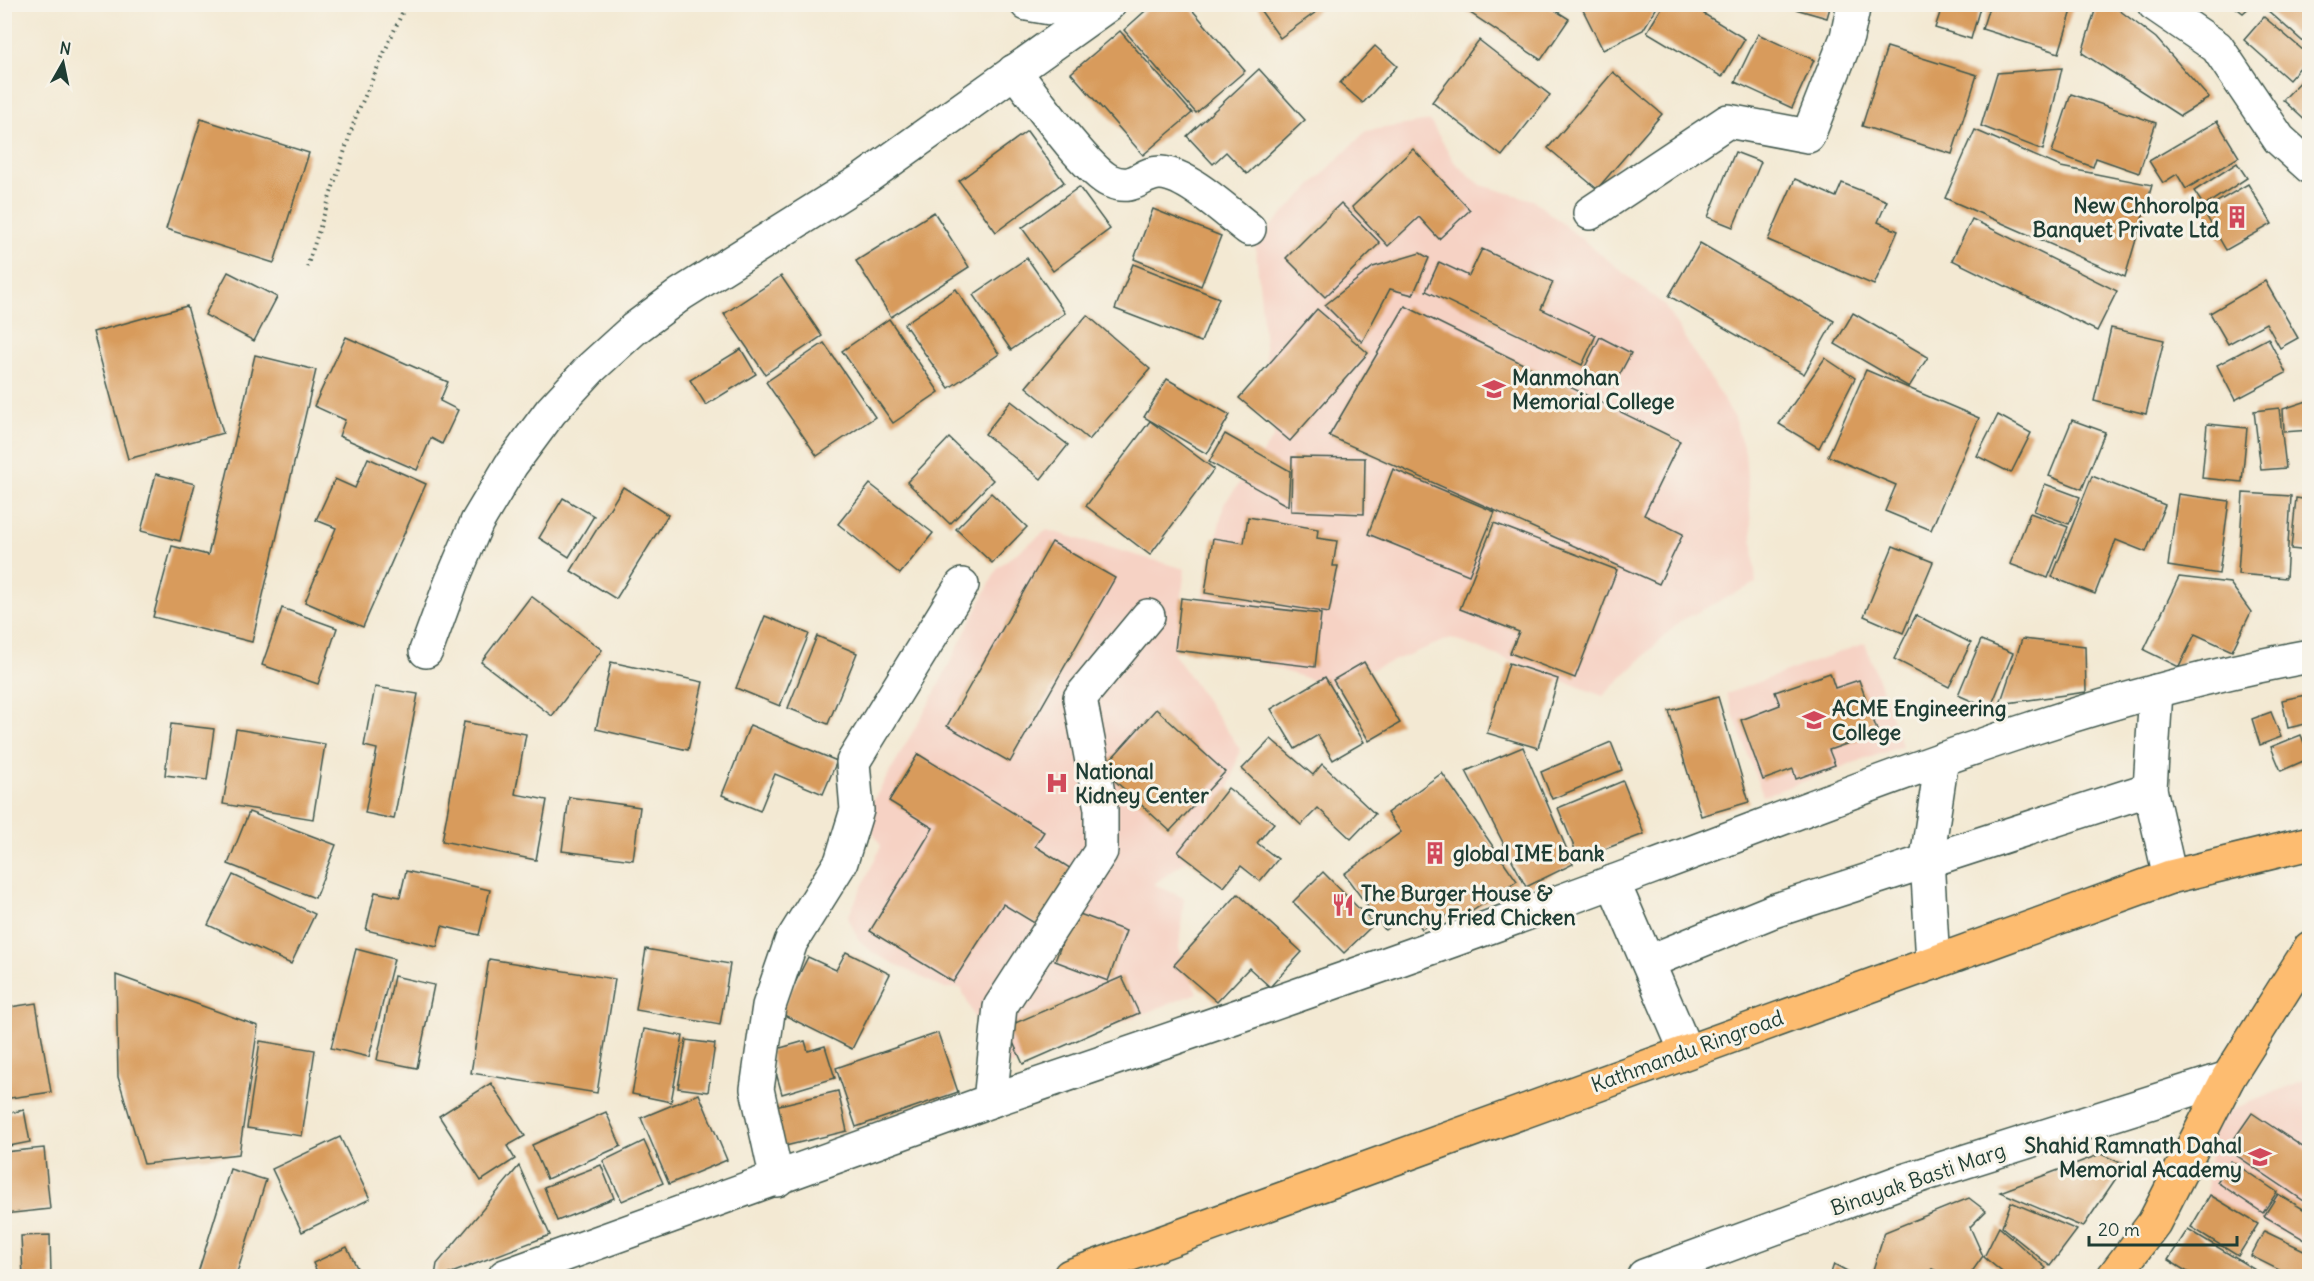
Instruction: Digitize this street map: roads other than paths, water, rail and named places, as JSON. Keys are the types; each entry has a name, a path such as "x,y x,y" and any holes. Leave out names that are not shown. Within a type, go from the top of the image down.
{"main road":[{"name":"Kathmandu Ringroad","path":"1070,1276 2170,877 2310,843"},
{"path":"2114,1276 2154,1223 2228,1078 2310,948"}],"street":[{"path":"1027,4 1050,8 1068,4"},
{"path":"426,651 477,522 511,465 551,411 591,368 634,329 681,294 864,179 1109,4"},
{"path":"1590,213 1728,120 1808,136 1847,37 1854,4"},
{"path":"2161,6 2217,46 2279,139 2310,167"},
{"path":"1014,71 1078,152 1107,179 1122,185 1138,183 1155,173 1164,173 1182,179 1249,229"},
{"path":"777,1180 757,1089 769,1005 791,942 841,862 857,810 853,762 962,585"},
{"path":"990,1101 1000,1007 1101,851 1101,809 1080,698 1148,616"},
{"path":"505,1276 777,1180 990,1101 1291,998 1613,882 1942,759 2156,691 2310,656"},
{"path":"2156,691 2150,789 2170,877"},
{"path":"1933,963 1927,860 1942,759"},
{"path":"1648,962 1773,911 2150,789"},
{"path":"1613,882 1686,1051"},
{"name":"Binayak Basti Marg","path":"1644,1276 1898,1183 2228,1078"}],"place":[{"name":"New Chhorolpa Banquet Private Ltd","path":"2237,217"},
{"name":"Manmohan Memorial College","path":"1494,389"},
{"name":"ACME Engineering College","path":"1814,720"},
{"name":"National Kidney Center","path":"1057,783"},
{"name":"global IME bank","path":"1435,853"},
{"name":"The Burger House & Crunchy Fried Chicken","path":"1343,905"},
{"name":"Shahid Ramnath Dahal Memorial Academy","path":"2260,1157"}]}
